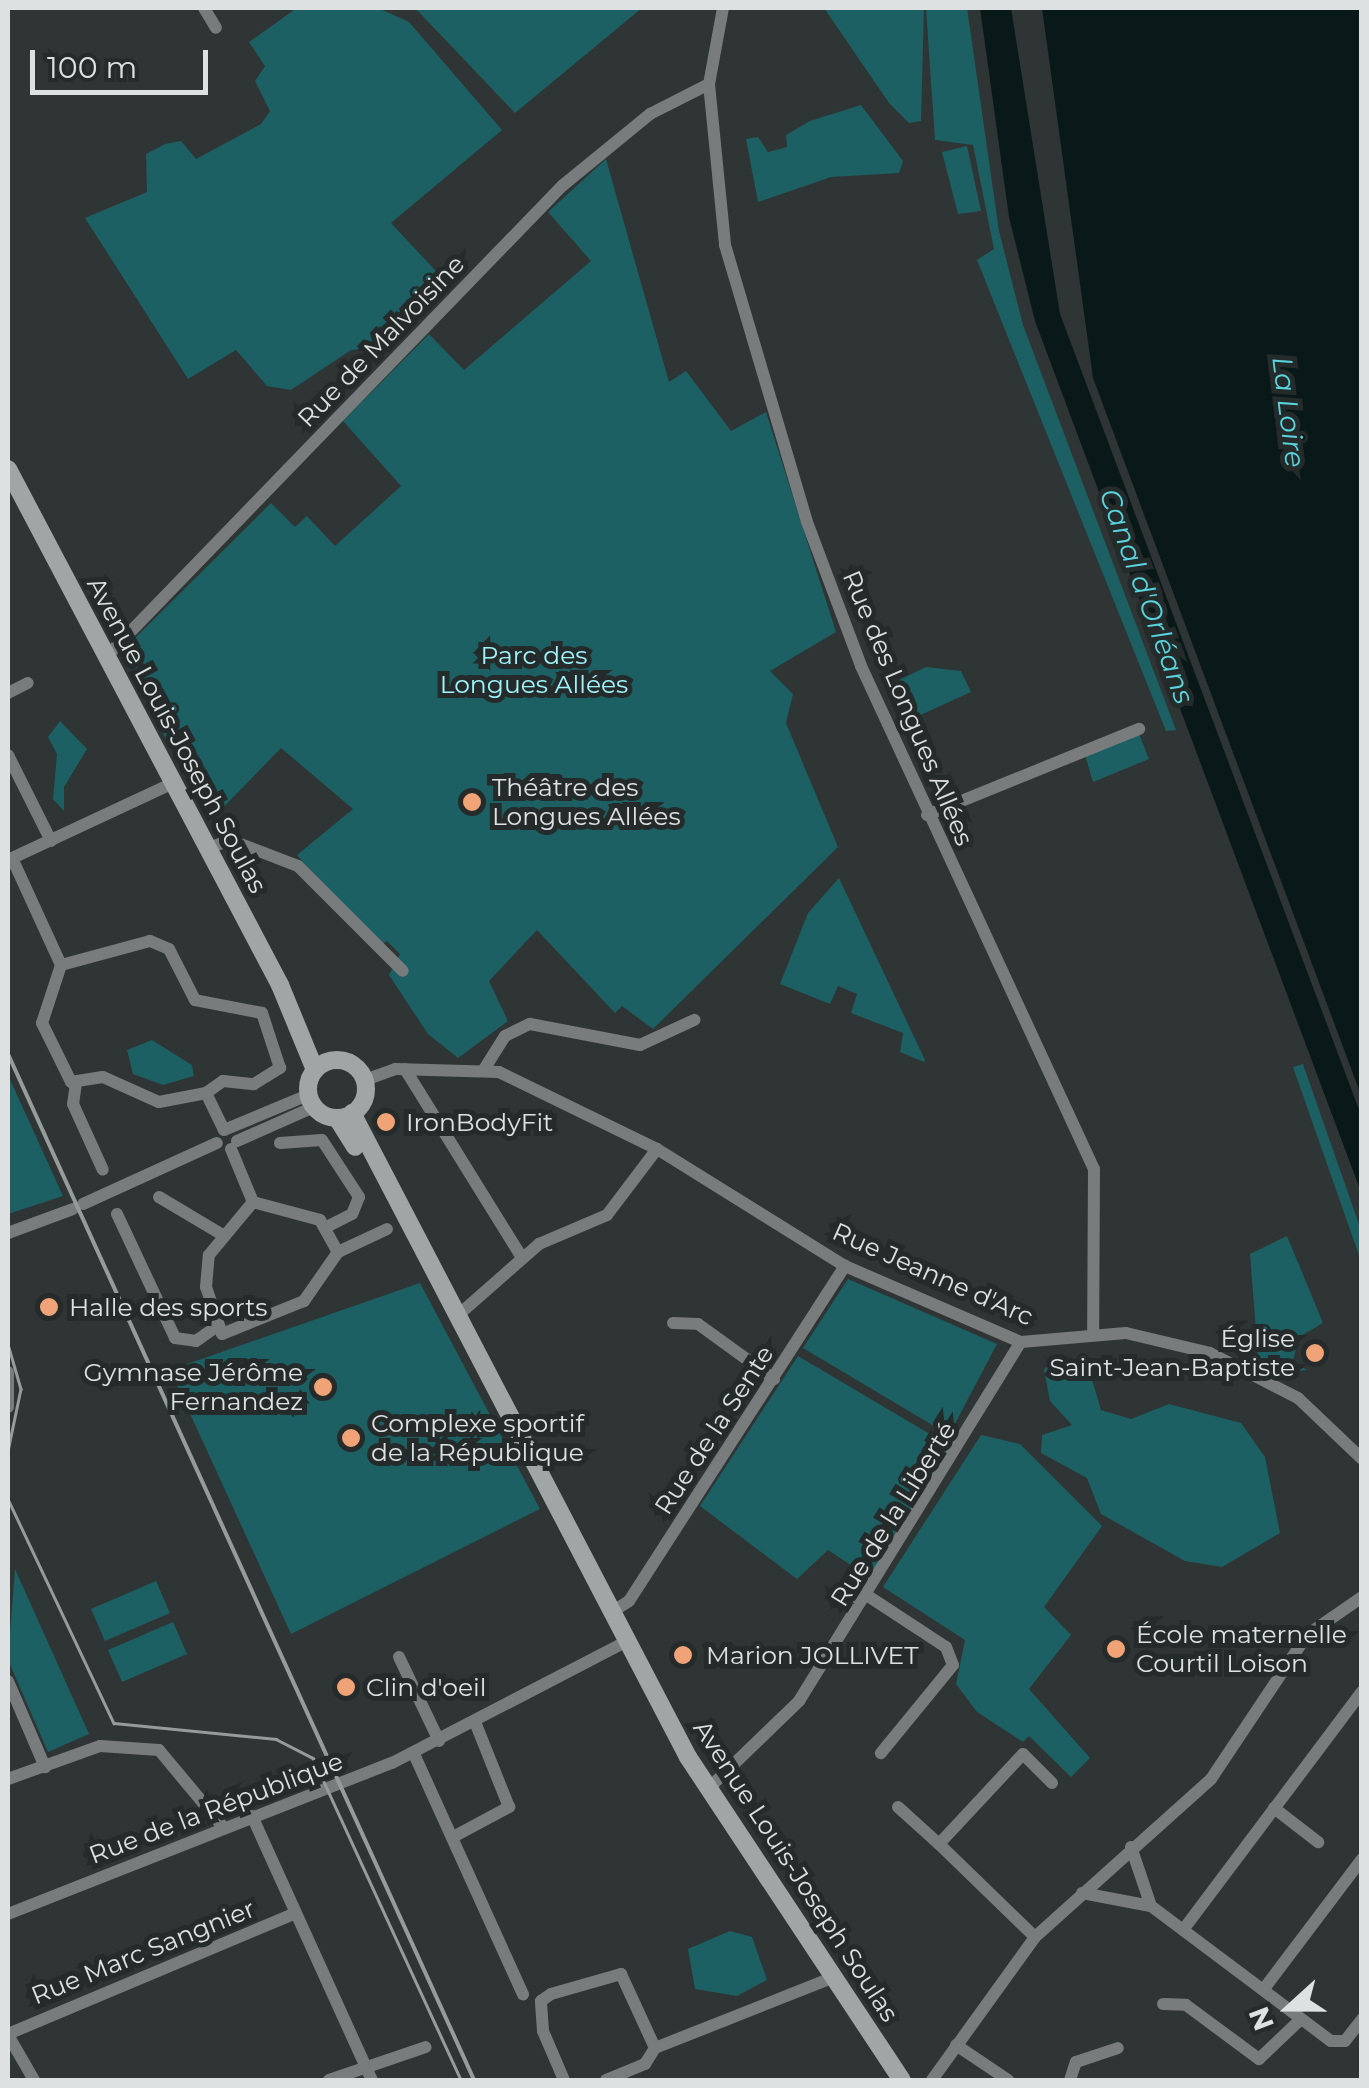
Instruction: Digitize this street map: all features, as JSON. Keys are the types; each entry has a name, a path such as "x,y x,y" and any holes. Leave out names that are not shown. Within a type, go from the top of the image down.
{"main road":[{"name":"Avenue Louis-Joseph Soulas","path":"8,469 321,1066"},
{"path":"350,1062 365,1080 345,1116 311,1101 321,1066 350,1062"},
{"name":"Avenue Louis-Joseph Soulas","path":"345,1116 708,1789 902,2080"}],"street":[{"path":"204,8 216,28"},
{"name":"Rue des Longues Allées","path":"723,8 709,84 716,212 802,504 927,815 1094,1169 1093,1332"},
{"name":"Rue de Malvoisine","path":"106,656 562,186 650,114 709,84"},
{"path":"8,693 28,684"},
{"path":"927,815 1139,729"},
{"path":"8,755 50,841"},
{"path":"103,1170 73,1104 76,1083 42,1024 61,964 10,859 174,782"},
{"path":"209,848 230,840 298,866 403,971"},
{"path":"61,964 150,940 168,949 195,1000 262,1014 280,1068 254,1084 223,1081 206,1093 159,1102 102,1078 76,1083"},
{"path":"365,1080 404,1069 488,1071 505,1036 530,1024 640,1045 694,1020"},
{"path":"404,1069 522,1256"},
{"name":"Rue Jeanne d'Arc","path":"488,1071 657,1148 846,1266 1022,1342 1093,1332 1210,1353 1298,1398 1362,1459"},
{"path":"206,1093 230,1137 253,1202"},
{"path":"8,1233 78,1207 311,1101"},
{"path":"253,1202 328,1226 352,1214 359,1197 322,1140 280,1142"},
{"path":"455,1316 522,1256 607,1216 657,1148"},
{"path":"160,1197 221,1234"},
{"path":"213,1329 207,1265 221,1234 253,1202"},
{"path":"117,1214 175,1338 196,1341 213,1329"},
{"path":"328,1226 338,1252"},
{"path":"213,1329 228,1334 304,1301 338,1252 387,1230"},
{"name":"Rue de la Sente","path":"612,1612 628,1601 846,1266"},
{"path":"673,1322 698,1324 774,1379"},
{"name":"Rue de la Liberté","path":"708,1789 794,1706 868,1596 1022,1342"},
{"path":"8,1372 8,1407"},
{"path":"868,1596 946,1647 953,1665 882,1753"},
{"path":"932,2080 1035,1937 1211,1780 1307,1636 1360,1599"},
{"name":"Rue de la République","path":"8,1914 414,1754 627,1641"},
{"path":"399,1656 440,1741"},
{"path":"8,1681 11,1698 45,1767"},
{"path":"1183,1930 1362,1692"},
{"path":"453,1838 509,1807 475,1722"},
{"path":"8,1779 100,1746 170,1756 224,1828"},
{"path":"414,1754 523,1994"},
{"path":"939,1844 1022,1754 1052,1784"},
{"path":"898,1807 1035,1937"},
{"path":"1274,1808 1318,1842"},
{"path":"252,1816 369,2074"},
{"path":"1131,1848 1151,1906"},
{"path":"1262,1990 1359,1866"},
{"path":"1082,1893 1151,1906 1337,2043 1362,2019"},
{"name":"Rue Marc Sangnier","path":"8,2034 296,1914"},
{"path":"564,2080 541,2002 621,1974 655,2048"},
{"path":"606,2080 645,2064 655,2048 834,1977"},
{"path":"1163,2004 1186,2005 1259,2059 1301,2019"},
{"path":"8,2034 34,2080"},
{"path":"956,2045 1008,2080"},
{"path":"329,2080 369,2074 426,2047"},
{"path":"1070,2080 1076,2062 1118,2048"}],"green space":[{"path":"297,8 378,8 409,22 502,130 391,223 446,282 382,348 351,350 291,390 267,386 236,350 188,379 85,218 147,192 146,154 181,141 196,159 261,124 270,111 255,81 265,66 249,42"},
{"path":"415,8 642,8 515,113"},
{"path":"824,8 924,8 921,121 909,123 889,103"},
{"path":"926,8 967,8 999,231 1023,325 1176,730 1166,731 977,260 994,249 973,145 935,140"},
{"path":"861,105 903,161 899,173 831,177 758,202 746,139 758,137 768,152 787,147 786,135 810,121"},
{"path":"967,146 981,211 958,214 942,152"},
{"name":"Parc des Longues Allées","path":"606,159 669,382 686,371 731,431 766,412 836,632 770,671 793,694 786,723 838,847 653,1029 622,1006 615,1013 537,930 489,981 508,1021 458,1058 428,1034 389,975 400,954 387,941 376,948 297,855 353,809 281,748 210,821 202,805 219,794 188,737 170,748 124,649 271,503 295,527 307,516 335,546 401,486 343,421 429,334 464,370 591,261 548,212"},
{"path":"926,667 961,671 971,692 903,723 887,686"},
{"path":"60,721 87,749 64,787 64,811 53,799 57,754 48,737"},
{"path":"1138,731 1149,759 1093,782 1085,755"},
{"path":"839,878 924,1062 900,1052 903,1033 851,1013 857,994 838,986 830,1004 780,984 808,913"},
{"path":"152,1040 192,1065 194,1076 163,1085 133,1074 127,1050"},
{"path":"1303,1064 1361,1230 1361,1261 1293,1067"},
{"path":"8,1075 63,1196 8,1214"},
{"path":"1287,1236 1323,1323 1299,1337 1293,1361 1307,1370 1297,1371 1258,1357 1250,1254"},
{"path":"848,1279 997,1344 949,1435 803,1348"},
{"name":"Complexe sportif de la République","path":"420,1283 540,1509 291,1634 170,1370"},
{"path":"798,1356 945,1443 949,1457 872,1579 828,1550 797,1579 700,1506"},
{"path":"1057,1359 1089,1369 1101,1410 1131,1419 1169,1404 1241,1423 1265,1457 1280,1533 1222,1567 1185,1561 1101,1514 1087,1478 1041,1453 1042,1435 1072,1425 1050,1401 1044,1369"},
{"path":"981,1435 1020,1444 1102,1526 1044,1607 1071,1635 1029,1689 1090,1758 1071,1777 1029,1736 1023,1742 977,1712 956,1684 965,1640 883,1587"},
{"path":"15,1569 89,1734 48,1752 8,1660"},
{"path":"156,1581 170,1613 105,1641 91,1609"},
{"path":"173,1622 187,1654 122,1682 108,1650"},
{"path":"730,1931 752,1937 767,1980 737,1996 695,1989 688,1949"}],"water":[{"name":"Canal d'Orléans","path":"980,8 1011,8 1060,314 1361,1115 1361,1192 1035,321 1009,217"},
{"name":"La Loire","path":"1042,8 1361,8 1361,1095 1093,378"}],"tram line":[{"path":"8,1344 21,1389 8,1451"},
{"path":"8,1499 114,1723 276,1739 313,1758 461,2080"}],"railway":[{"path":"8,1054 474,2080"}],"place":[{"name":"Théâtre des Longues Allées","path":"472,802"},
{"name":"IronBodyFit","path":"386,1122"},
{"name":"Halle des sports","path":"49,1307"},
{"name":"Église Saint-Jean-Baptiste","path":"1315,1353"},
{"name":"Gymnase Jérôme Fernandez","path":"323,1387"},
{"name":"Complexe sportif de la République","path":"351,1438"},
{"name":"École maternelle Courtil Loison","path":"1116,1649"},
{"name":"Marion JOLLIVET","path":"683,1655"},
{"name":"Clin d'oeil","path":"346,1687"}]}
